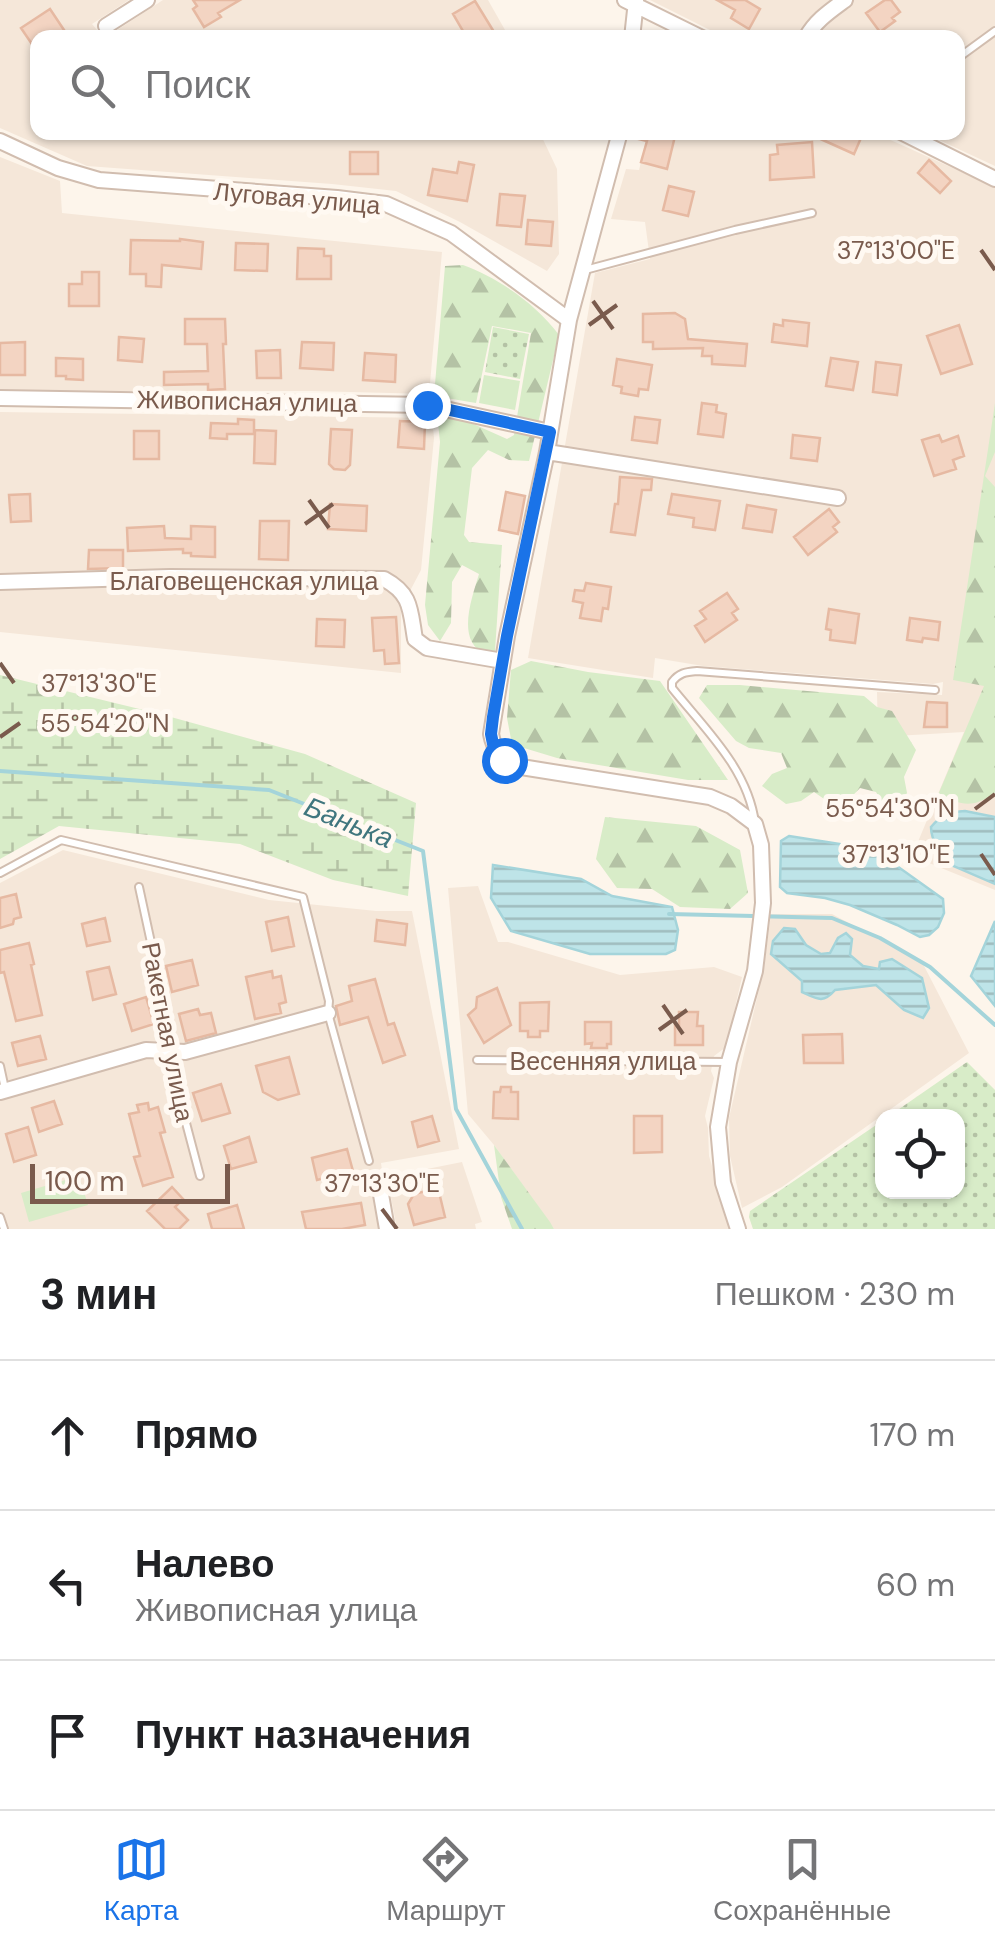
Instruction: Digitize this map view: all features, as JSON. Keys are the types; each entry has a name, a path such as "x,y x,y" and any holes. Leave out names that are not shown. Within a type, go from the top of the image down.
{"street":[{"path":"106,26 147,0"},
{"path":"810,30 845,0"},
{"path":"632,30 632,2 686,30"},
{"name":"Луговая улица","path":"0,140 58,168 98,180 386,204 451,233 569,320"},
{"path":"618,140 569,320 491,734 504,760 515,766 710,797 731,806 755,824 762,844 762,904 755,971 729,1062 718,1127 723,1182 738,1229"},
{"path":"917,140 995,179"},
{"name":"Живописная улица","path":"0,398 427,405 550,432"},
{"path":"547,452 838,498"},
{"name":"Благовещенская улица","path":"0,582 170,577 384,578 399,587 408,601 415,639 426,648 502,661"},
{"path":"3,1091 146,1050 185,1052 328,1013"},
{"path":"379,1183 387,1229"}],"lane":[{"path":"965,53 995,31"},
{"path":"584,270 812,213"},
{"path":"755,824 747,786 672,688 676,677 697,671 935,690"},
{"path":"0,873 61,840 303,897 329,1001 328,1013 370,1161"},
{"name":"Ракетная улица","path":"139,887 170,1035 167,1051 200,1176"},
{"name":"Весенняя улица","path":"477,1060 729,1062"},
{"path":"0,1066 3,1091"},
{"path":"0,1216 4,1229"}],"shaded area":[{"path":"0,0 129,0 92,24 97,30 30,30 30,140 543,140 557,169 559,254 547,271 396,191 87,166 0,128"},
{"path":"163,0 488,0 505,30 117,30"},
{"path":"650,0 995,0 995,166 939,140 965,140 965,30 710,30"},
{"path":"646,140 891,140 995,187 995,890 912,856 964,732 878,737 877,692 942,695 943,682 703,666 655,658 653,678 528,658 595,273 650,259 645,222 611,219 626,169 639,170"},
{"path":"0,157 60,181 62,213 442,252 429,394 0,391"},
{"path":"0,412 432,418 434,438 421,570 401,608 401,673 0,632"},
{"path":"63,850 269,900 412,911 459,1149 381,1163 382,1170 370,1173 381,1229 0,1229 0,883"},
{"path":"478,886 498,942 620,975 714,967 742,977 726,1047 714,1056 714,1078 705,1116 709,1156 731,1229 554,1229 468,1114 448,888"},
{"path":"771,914 832,914 922,962 969,1053 891,1109 875,1109 875,1120 782,1187 742,1208 730,1156 729,1118 764,968"},
{"path":"462,1162 482,1222 475,1224 476,1229 397,1229 387,1177"}],"green space":[{"path":"463,265 516,294 559,335 529,461 509,460 488,450 472,468 464,535 469,542 502,545 495,651 486,654 471,640 468,630 479,574 462,565 452,582 451,623 440,641 428,625 425,605 440,442 437,414 460,418 507,439 514,435 531,333 492,326 476,403 434,396 445,266"},
{"path":"493,327 529,334 520,379 485,372"},
{"path":"484,375 520,381 515,410 479,403"},
{"path":"995,403 995,452 985,476 995,487 995,793 967,804 938,795 984,686 953,680"},
{"path":"531,661 660,681 728,780 688,780 557,758 524,748 511,739 507,718 511,670"},
{"path":"0,675 305,754 416,803 408,896 333,880 240,844 59,826 0,859"},
{"path":"707,685 864,696 877,707 892,711 916,750 904,777 907,793 899,805 884,806 876,792 860,788 836,813 814,792 801,801 786,804 762,786 772,774 787,768 781,753 749,748 736,741 699,698"},
{"path":"605,817 696,826 740,850 748,893 730,909 680,907 652,889 617,888 596,859"},
{"path":"967,1062 995,1090 995,1229 753,1229 750,1211 875,1126 875,1199 965,1199 965,1109 899,1109"},
{"path":"494,1145 554,1229 512,1229 501,1197"},
{"path":"79,1176 88,1205 29,1222 21,1193"}],"water":[{"path":"965,811 995,817 995,884 951,865 935,843 931,827 946,815"},
{"path":"789,836 852,846 890,861 943,899 944,913 938,927 920,937 850,905 787,893 780,887 781,841"},
{"path":"493,865 581,879 612,896 672,907 678,930 675,950 666,954 590,954 511,931 491,898"},
{"path":"995,921 995,1006 971,976"},
{"path":"784,928 795,929 806,945 821,954 830,953 838,938 846,933 852,939 850,955 863,966 879,969 880,962 892,959 922,978 929,1008 923,1018 904,1010 876,985 835,990 823,999 802,992 802,981 771,954 773,941"}],"building":[{"path":"193,0 240,0 204,27 193,9 197,6"},
{"path":"717,0 745,0 760,9 749,29 731,18 735,10"},
{"path":"885,0 891,0 900,12 883,30 866,13"},
{"path":"475,1 493,30 462,30 453,14"},
{"path":"50,9 64,30 30,30 30,41 21,28"},
{"path":"643,140 674,140 667,169 641,162 647,141"},
{"path":"823,140 860,140 854,154"},
{"path":"812,142 814,177 770,180 770,155 778,154 777,145"},
{"path":"350,152 378,152 378,174 350,174"},
{"path":"929,160 951,181 940,193 918,173"},
{"path":"459,162 474,165 467,201 428,195 433,169 457,173"},
{"path":"669,186 694,192 688,216 663,210"},
{"path":"500,194 525,196 521,227 497,225"},
{"path":"528,220 553,222 551,246 526,244"},
{"path":"131,240 203,242 201,269 162,265 161,287 146,286 146,274 130,274"},
{"path":"236,243 268,244 267,271 235,270"},
{"path":"298,248 324,249 324,256 331,256 331,279 297,279"},
{"path":"82,272 99,272 99,306 69,306 69,284 82,284"},
{"path":"675,313 685,319 688,339 747,344 745,366 712,364 712,356 702,356 703,348 653,349 653,342 643,342 643,314"},
{"path":"185,319 225,319 225,389 208,390 208,384 164,385 164,372 208,371 207,344 185,344"},
{"path":"783,320 809,323 807,346 772,342 774,324 783,326"},
{"path":"959,325 972,364 941,374 927,336"},
{"path":"119,337 144,339 142,362 118,360"},
{"path":"25,342 25,375 0,375 0,343"},
{"path":"302,342 334,343 333,370 300,368"},
{"path":"280,350 281,378 257,378 256,351"},
{"path":"365,353 396,355 395,382 363,380"},
{"path":"56,358 83,359 83,380 56,376"},
{"path":"831,358 858,362 853,390 826,386"},
{"path":"617,359 652,365 648,390 639,389 638,396 621,393 622,387 613,385"},
{"path":"876,362 901,365 897,395 873,392"},
{"path":"702,403 717,405 716,412 726,414 723,437 698,434"},
{"path":"635,417 660,420 657,443 632,440"},
{"path":"238,419 254,420 254,434 210,438 211,423 238,424"},
{"path":"400,421 425,422 424,449 398,447"},
{"path":"331,429 352,430 350,465 345,470 329,464"},
{"path":"255,430 276,431 275,464 254,463"},
{"path":"134,431 159,431 159,459 134,459"},
{"path":"793,435 820,438 817,461 791,458"},
{"path":"939,435 942,442 958,436 964,456 953,460 956,469 934,476 922,440"},
{"path":"620,477 652,479 651,490 642,490 635,535 611,532"},
{"path":"506,492 525,496 518,534 499,530"},
{"path":"30,494 31,521 11,522 9,495"},
{"path":"672,494 720,501 715,530 693,527 694,518 668,514"},
{"path":"330,504 367,506 366,531 328,529"},
{"path":"747,505 776,510 772,532 743,528"},
{"path":"829,509 839,522 833,527 837,532 808,555 794,537"},
{"path":"260,521 289,521 288,560 259,559"},
{"path":"164,526 165,538 191,539 191,526 215,527 215,557 191,556 183,553 183,549 128,551 127,528"},
{"path":"89,550 123,550 123,568 88,569"},
{"path":"586,583 611,587 608,609 603,608 601,621 580,618 583,603 573,601 575,590 584,591"},
{"path":"727,593 738,609 732,613 737,620 705,642 695,626 706,619 700,611"},
{"path":"829,609 859,614 855,643 830,640 831,630 826,629"},
{"path":"396,617 399,663 385,664 384,650 374,651 372,618"},
{"path":"910,618 940,622 938,640 907,640"},
{"path":"317,619 345,620 344,647 316,646"},
{"path":"927,702 947,703 947,727 924,727"},
{"path":"16,894 21,917 0,928 0,898"},
{"path":"288,917 294,946 272,951 266,922"},
{"path":"105,918 110,941 87,946 82,924"},
{"path":"377,920 407,924 405,945 375,941"},
{"path":"29,943 42,1015 16,1021 4,972 0,973 0,950"},
{"path":"192,960 198,985 172,992 166,966"},
{"path":"109,967 116,994 93,1000 87,972"},
{"path":"272,971 273,978 281,976 286,1002 279,1004 281,1013 255,1019 246,977"},
{"path":"375,979 388,1025 394,1023 405,1055 383,1063 368,1017 340,1025 336,1006 352,1001 349,986"},
{"path":"497,988 511,1025 484,1043 468,1015 476,1008 477,997"},
{"path":"146,997 154,1024 132,1031 124,1004"},
{"path":"549,1002 548,1031 540,1031 540,1037 528,1037 528,1031 520,1031 520,1003"},
{"path":"198,1009 200,1015 211,1013 216,1033 186,1041 179,1014"},
{"path":"679,1012 698,1012 697,1026 703,1026 703,1045 675,1045"},
{"path":"585,1022 611,1022 611,1044 607,1048 585,1044"},
{"path":"842,1034 843,1063 804,1063 803,1035"},
{"path":"40,1036 46,1059 18,1066 12,1043"},
{"path":"289,1057 299,1094 278,1100 263,1092 256,1066"},
{"path":"221,1084 230,1113 202,1121 193,1093"},
{"path":"501,1087 518,1092 518,1119 493,1118 494,1092 500,1092"},
{"path":"54,1101 62,1124 39,1132 32,1108"},
{"path":"148,1103 149,1110 158,1107 165,1132 160,1133 173,1177 143,1186 134,1157 140,1156 129,1114 139,1112 137,1105"},
{"path":"432,1116 439,1141 418,1147 412,1122"},
{"path":"634,1116 662,1116 662,1152 634,1153"},
{"path":"28,1127 36,1155 14,1162 6,1134"},
{"path":"249,1137 256,1162 231,1169 224,1146"},
{"path":"347,1149 353,1171 317,1180 312,1158"},
{"path":"172,1187 183,1199 175,1207 188,1220 179,1229 165,1229 147,1211"},
{"path":"438,1188 445,1217 414,1225 408,1204 414,1194"},
{"path":"361,1203 365,1225 306,1229 302,1212"},
{"path":"237,1205 244,1229 212,1229 208,1214"}],"waterway":[{"name":"Банька","path":"0,771 269,790 423,851 456,1109 522,1229"},
{"path":"669,914 832,918 880,938 930,967 995,1025"}],"route":[{"path":"427,405 550,432 493,717 493,744 504,760"}]}
